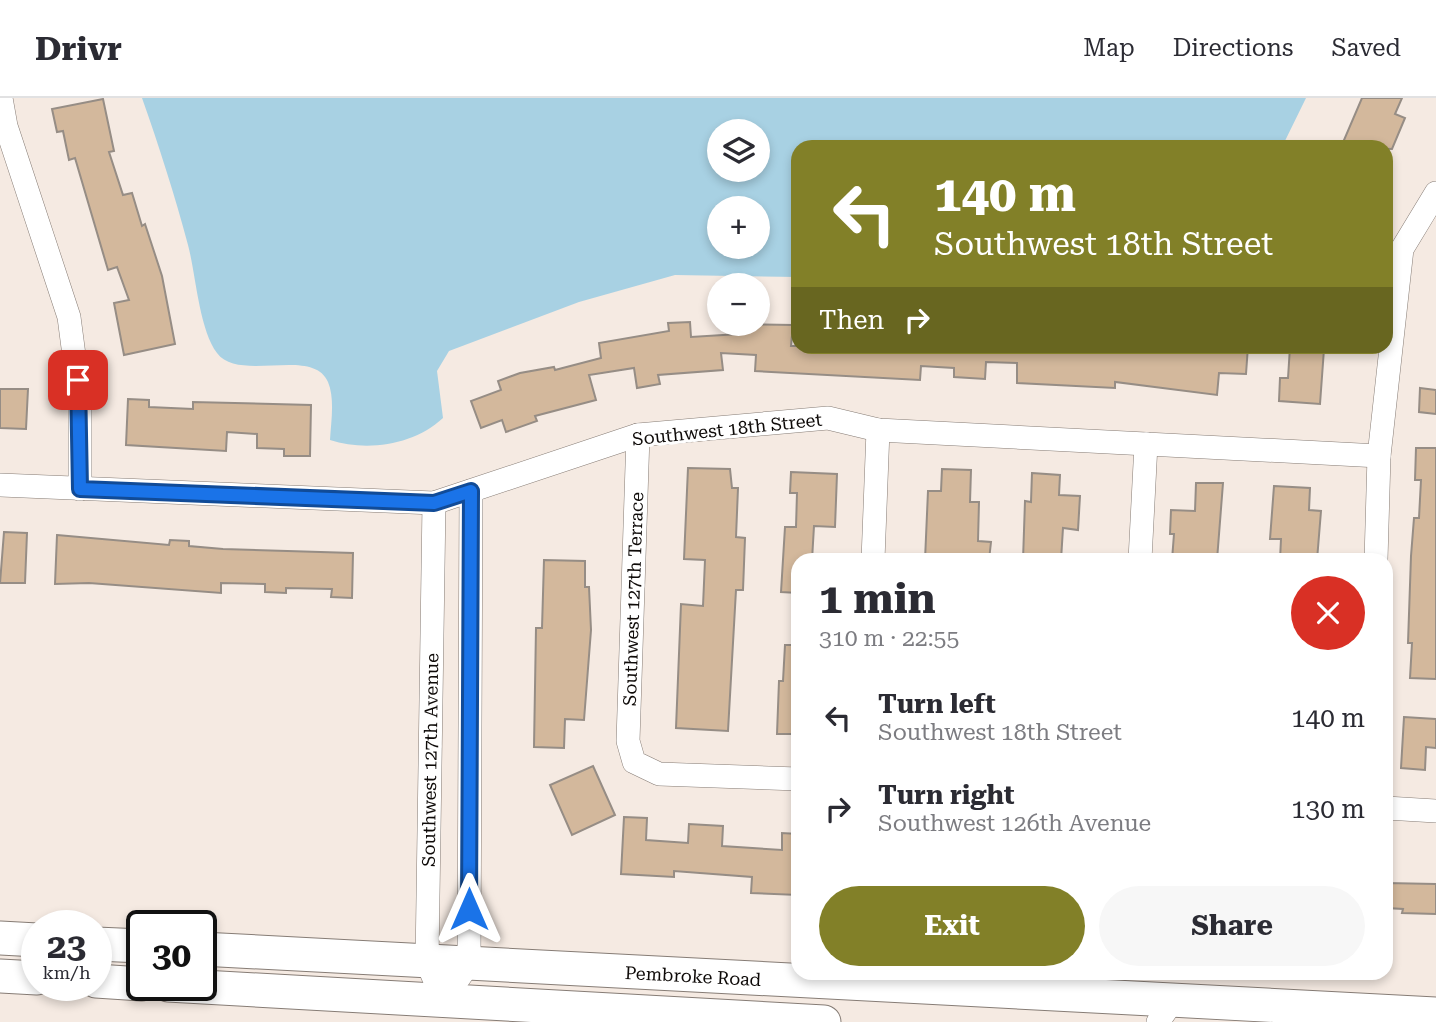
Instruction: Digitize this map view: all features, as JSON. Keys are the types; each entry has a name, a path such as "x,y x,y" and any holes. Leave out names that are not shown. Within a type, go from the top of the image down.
{"main road":[{"path":"0,938 21,939"},
{"name":"Pembroke Road","path":"217,951 469,964 1170,1015 1436,1014"},
{"path":"0,976 21,977"},
{"path":"217,988 824,1022"}],"street":[{"path":"1,98 6,126 69,317 80,401 80,489"},
{"path":"1393,330 1402,249 1436,193"},
{"path":"1376,553 1379,456 1390,354"},
{"name":"Southwest 18th Street","path":"0,485 434,503 638,435 828,418 878,430 1379,456"},
{"path":"873,553 878,430"},
{"name":"Southwest 127th Terrace","path":"638,435 628,741 634,762 659,774 791,779"},
{"path":"1140,553 1146,444"},
{"path":"443,1000 469,964 471,491"},
{"name":"Southwest 127th Avenue","path":"434,503 427,962 443,1000"},
{"path":"1393,808 1436,811"}],"water":[{"path":"142,98 1306,98 1285,140 791,140 791,277 770,277 770,273 675,275 579,302 449,351 437,371 443,418 418,435 390,444 344,444 330,440 331,396 328,382 320,372 307,366 242,365 227,361 217,353 206,330 188,245"}],"building":[{"path":"1362,98 1402,98 1395,114 1405,118 1393,147 1393,140 1344,140"},
{"path":"103,99 114,151 109,152 123,195 132,193 142,226 145,224 162,276 175,344 124,355 114,303 129,300 117,267 108,270 75,158 69,160 63,131 57,132 52,109"},
{"path":"690,322 691,337 770,336 770,325 791,325 791,354 1247,354 1246,374 1219,373 1217,395 1115,382 1115,388 1017,383 1017,363 986,362 985,379 954,377 954,368 921,366 920,380 755,371 756,355 721,353 723,370 658,375 660,384 637,388 634,368 589,375 596,400 535,416 537,421 506,432 502,420 481,428 471,401 501,390 498,381 520,373 554,367 555,370 601,358 599,343 669,331 668,323"},
{"path":"1290,354 1324,354 1320,404 1279,401 1280,378 1288,378"},
{"path":"1420,388 1436,390 1436,414 1419,412"},
{"path":"0,389 28,389 26,429 0,428"},
{"path":"128,399 149,400 149,407 193,409 193,402 311,405 310,456 284,456 284,449 257,448 257,434 227,432 226,451 126,445"},
{"path":"1416,448 1436,448 1436,679 1410,678 1412,643 1408,643 1411,556 1414,518 1419,518 1421,480 1415,480"},
{"path":"688,468 730,469 732,488 738,488 736,537 745,538 743,590 736,590 728,731 676,728 681,604 703,606 705,560 684,559"},
{"path":"942,469 971,470 970,502 979,502 978,541 991,542 990,553 925,553 928,491 941,491"},
{"path":"791,472 837,474 835,527 814,526 812,553 791,553 791,593 781,592 785,527 796,527 797,493 790,493"},
{"path":"1032,473 1060,475 1059,495 1080,496 1078,530 1063,528 1061,553 1023,553 1025,501 1031,502"},
{"path":"1196,483 1223,483 1218,553 1173,553 1174,534 1170,534 1171,510 1195,511"},
{"path":"1274,486 1310,488 1309,510 1321,511 1318,553 1280,553 1281,539 1270,539"},
{"path":"4,532 27,533 25,583 0,583"},
{"path":"57,535 169,545 170,540 189,541 189,546 223,549 353,553 352,598 331,597 332,589 286,588 286,593 265,592 265,584 221,583 221,593 89,583 55,584"},
{"path":"544,560 585,561 585,587 589,587 591,630 584,720 565,719 564,748 534,747 536,628 542,628"},
{"path":"785,645 791,645 791,734 777,734 779,681 783,681"},
{"path":"1404,717 1436,719 1436,748 1426,747 1425,770 1401,768"},
{"path":"593,766 615,815 572,835 550,785"},
{"path":"624,817 647,818 646,840 688,843 689,824 723,826 722,846 782,850 782,833 791,834 791,895 751,893 752,877 674,871 674,877 621,874"},
{"path":"1393,883 1436,884 1436,914 1402,913 1403,909 1393,908"}],"route":[{"path":"78,380 80,489 434,503 471,491 469,909"}]}
